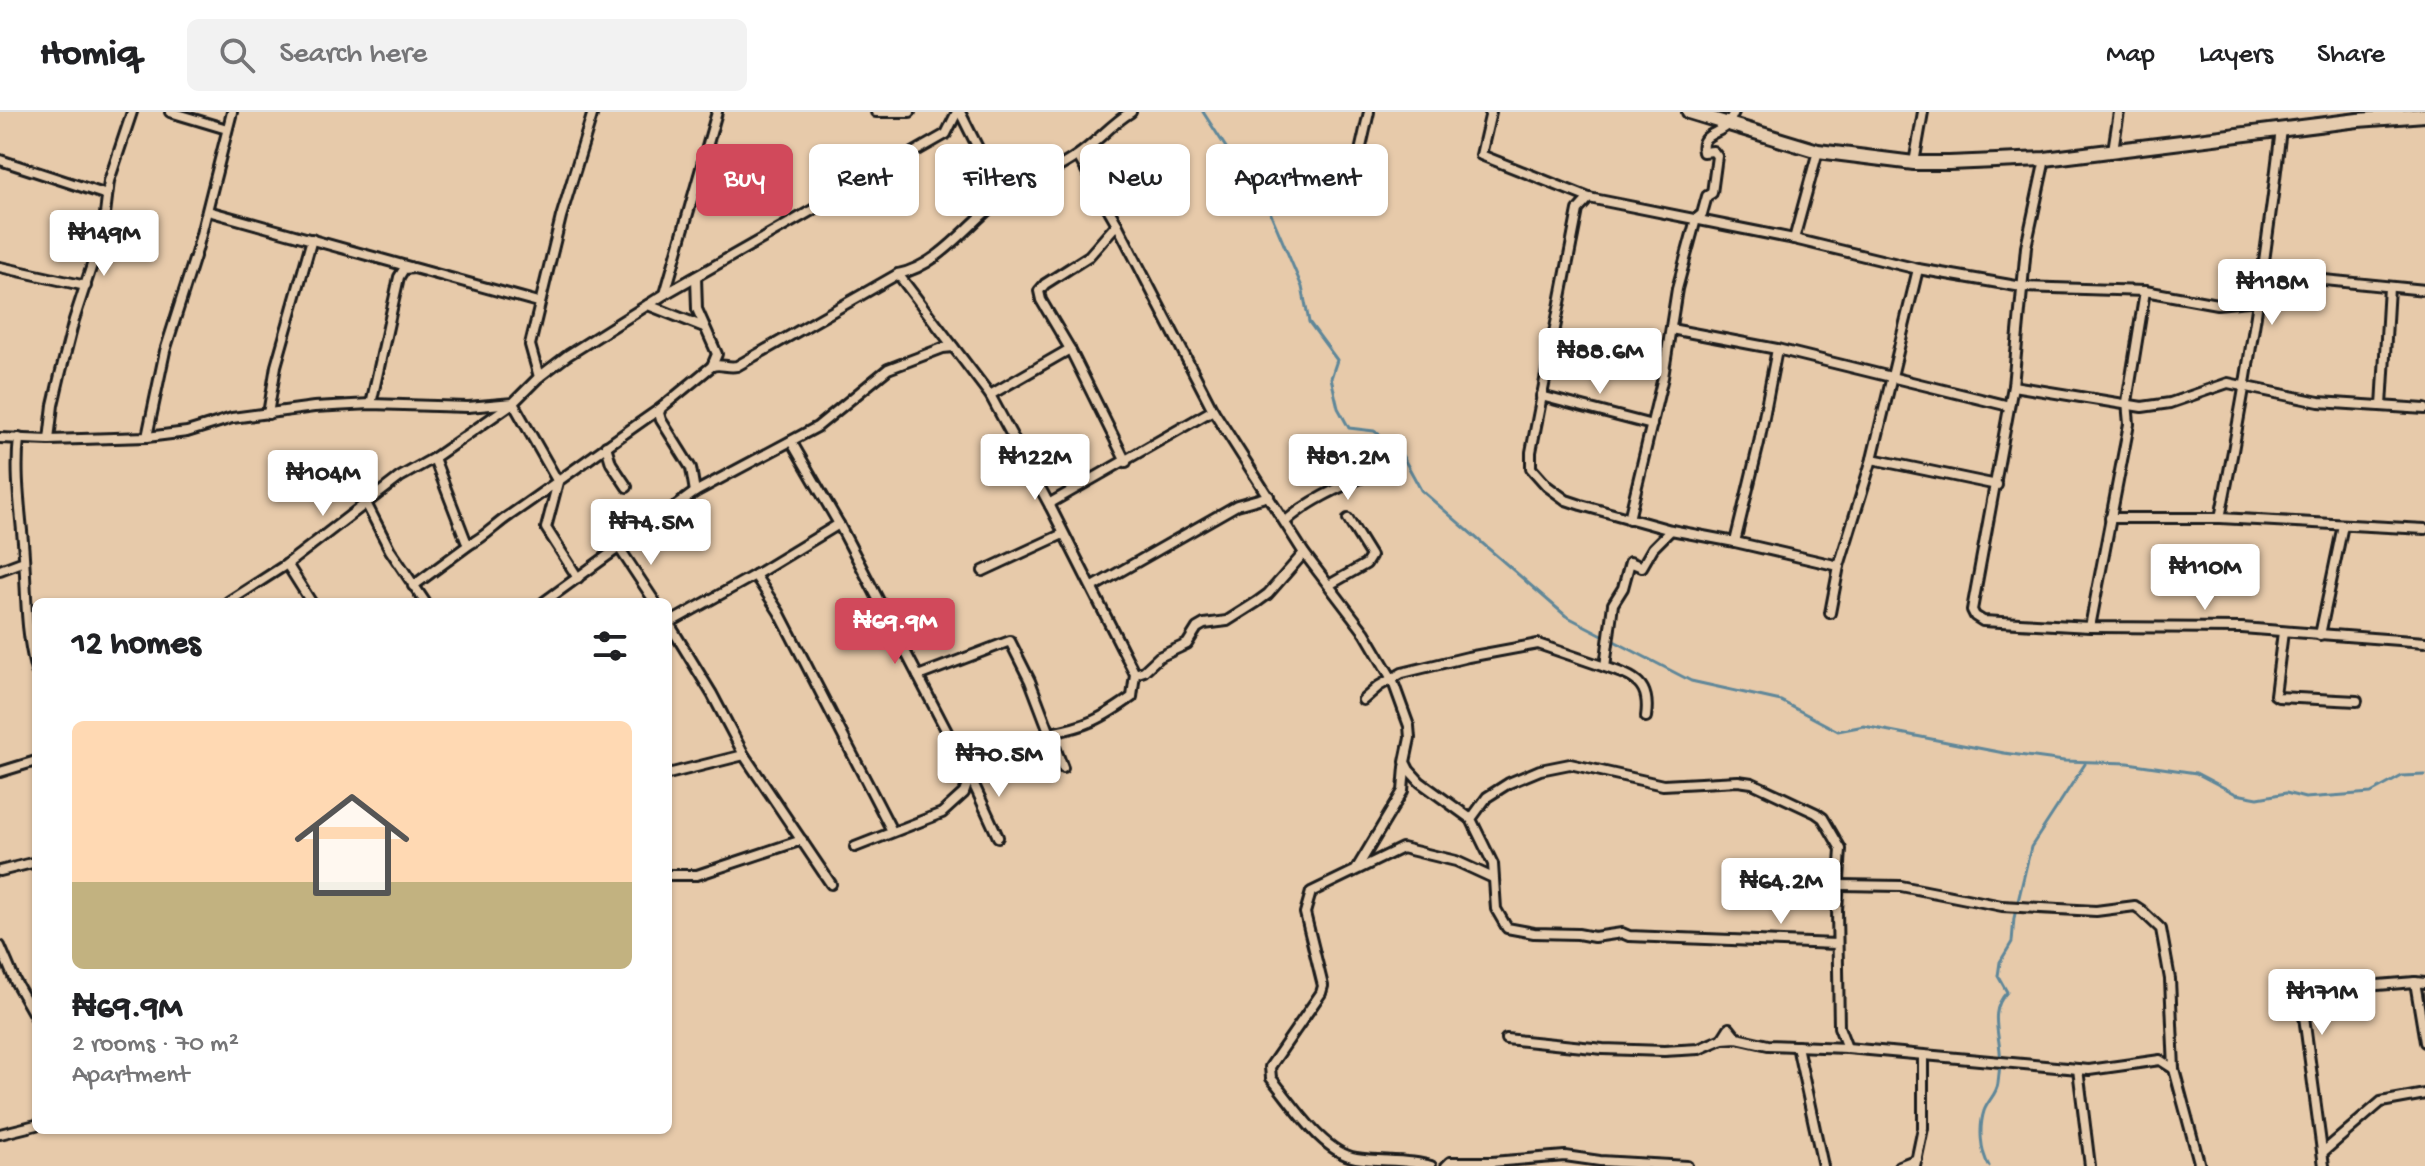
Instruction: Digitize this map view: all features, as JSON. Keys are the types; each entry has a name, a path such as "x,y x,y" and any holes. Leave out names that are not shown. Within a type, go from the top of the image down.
{"main road":[{"path":"1689,112 1731,118 1818,151 1914,163 2045,159 2358,120 2425,115"}],"street":[{"path":"49,440 53,405 74,320 103,231 109,181 132,112"},
{"path":"170,112 227,129"},
{"path":"147,437 165,351 208,211 232,112"},
{"path":"539,377 530,345 538,302 593,112"},
{"path":"665,294 717,112"},
{"path":"876,112 910,112"},
{"path":"958,112 975,144"},
{"path":"234,598 287,564 400,477 434,458 513,403 539,377 568,355 665,294 946,134 958,112"},
{"path":"1064,164 1131,112"},
{"path":"1362,144 1369,112"},
{"path":"1491,112 1481,155 1589,198 1794,239 1918,269 2022,287 2145,291 2217,304 2260,300"},
{"path":"1914,163 1923,112"},
{"path":"2113,150 2119,112"},
{"path":"2358,120 2372,112"},
{"path":"1629,519 1652,425 1677,289 1696,219 1702,214 1707,196 1712,193 1717,156 1713,151 1703,152 1701,145 1704,138 1731,118"},
{"path":"2220,518 2260,300 2281,129"},
{"path":"1794,239 1818,151"},
{"path":"1078,156 1117,224 1213,410 1304,553 1365,633 1392,679 1409,726 1403,791 1357,869"},
{"path":"2045,159 2028,236 2013,386 1972,610 1975,616 1983,621 2090,627 2242,628 2425,642"},
{"path":"0,160 107,195"},
{"path":"1589,198 1582,202 1578,210 1541,396 1531,468 1547,486 1566,500 1671,530 1839,566"},
{"path":"208,211 538,302"},
{"path":"696,277 697,309 716,361 729,367 737,366 898,274 912,271 963,235 981,216"},
{"path":"1117,224 1089,256 1039,291 1126,462"},
{"path":"268,414 276,366 312,239"},
{"path":"0,267 86,286"},
{"path":"371,404 399,277 404,269 414,268"},
{"path":"1830,613 1839,566 1872,459 1918,269"},
{"path":"898,274 990,395 1093,587 1135,674 1132,697 1085,727 1050,733"},
{"path":"2264,274 2425,290"},
{"path":"2382,406 2389,287"},
{"path":"2090,627 2129,424 2127,402 2145,291"},
{"path":"648,305 704,327"},
{"path":"1671,329 1777,349 2009,406"},
{"path":"550,598 695,492 833,416 888,369 953,347"},
{"path":"990,395 1070,349"},
{"path":"1735,542 1777,349"},
{"path":"413,586 661,408 716,361"},
{"path":"2013,386 2127,402 2142,407 2157,406 2228,383 2319,402 2425,409"},
{"path":"1541,396 1652,425"},
{"path":"0,438 147,437 187,432 232,418 314,407 371,404 468,407 513,403"},
{"path":"513,403 558,482 546,528 578,578"},
{"path":"661,408 661,420 691,468 695,492"},
{"path":"1050,506 1052,502 1213,410"},
{"path":"19,438 16,464 26,621 32,651"},
{"path":"791,441 839,524 970,776 998,837"},
{"path":"606,446 611,463 627,487"},
{"path":"434,458 448,500 470,544"},
{"path":"1872,459 1997,485"},
{"path":"1285,522 1297,511 1325,495 1396,462"},
{"path":"1093,587 1237,505 1269,496"},
{"path":"366,503 390,550 422,598"},
{"path":"2110,518 2220,518 2424,526"},
{"path":"1329,585 1366,564 1371,556 1348,519"},
{"path":"672,621 839,524"},
{"path":"2320,635 2343,525"},
{"path":"1605,667 1613,604 1623,588 1627,568 1630,562 1642,567 1653,548 1671,530"},
{"path":"983,571 1063,534"},
{"path":"620,549 652,598"},
{"path":"1135,674 1144,671 1159,657 1187,644 1197,628 1227,621 1257,602 1268,594 1304,553"},
{"path":"0,570 24,561"},
{"path":"287,564 308,598"},
{"path":"755,575 779,612 892,831"},
{"path":"672,629 712,694 744,755 831,884"},
{"path":"2283,632 2275,695 2357,701"},
{"path":"918,676 1010,641 1030,681 1063,768"},
{"path":"1363,700 1392,679 1428,666 1538,644 1634,677 1645,692 1646,717"},
{"path":"672,773 744,755"},
{"path":"0,772 32,762"},
{"path":"1405,762 1420,782 1471,819 1493,864 1496,909 1507,928 1594,937 1622,933 1629,936 1837,944"},
{"path":"1471,819 1487,797 1509,783 1562,765 1580,766 1663,785 1752,783 1823,818 1841,849 1837,910 1839,1027 1847,1048"},
{"path":"855,847 942,813 964,793 970,776"},
{"path":"672,875 697,875 802,840"},
{"path":"1431,1166 1341,1154 1330,1147 1269,1073 1270,1067 1323,986 1305,913 1311,892 1402,848 1456,861 1493,878"},
{"path":"0,871 32,863"},
{"path":"1840,885 1901,886 2002,906 2096,911 2135,906 2141,910 2161,929 2170,979 2174,1069 2200,1166"},
{"path":"0,946 32,1011"},
{"path":"2324,1166 2303,991 2420,983 2425,1042"},
{"path":"1506,1039 1603,1049 1664,1051 1699,1049 1722,1039 1737,1038 1768,1045 1847,1048 2078,1069 2106,1070 2146,1060 2160,1060 2174,1069"},
{"path":"1797,1046 1823,1166"},
{"path":"1899,1166 1916,1162 1923,1128 1923,1056"},
{"path":"2078,1069 2090,1166"},
{"path":"2323,1152 2381,1102 2425,1094"},
{"path":"0,1134 32,1126"},
{"path":"1446,1166 1450,1162 1565,1156 1687,1166"}],"waterway":[{"path":"1203,112 1265,200 1302,287 1309,322 1337,360 1331,378 1338,408 1349,428 1374,431 1397,446 1421,490 1566,616 1691,681 1781,701 1838,731 1864,726 2004,753 2064,761 2128,763 2196,773 2236,794 2258,798 2286,793 2305,798 2371,793 2402,776 2425,775"},
{"path":"1989,1166 1981,1131 1984,1111 1998,1083 1997,1013 2007,992 1998,976 2000,962 2012,942 2014,918 2031,847 2085,764"}]}
